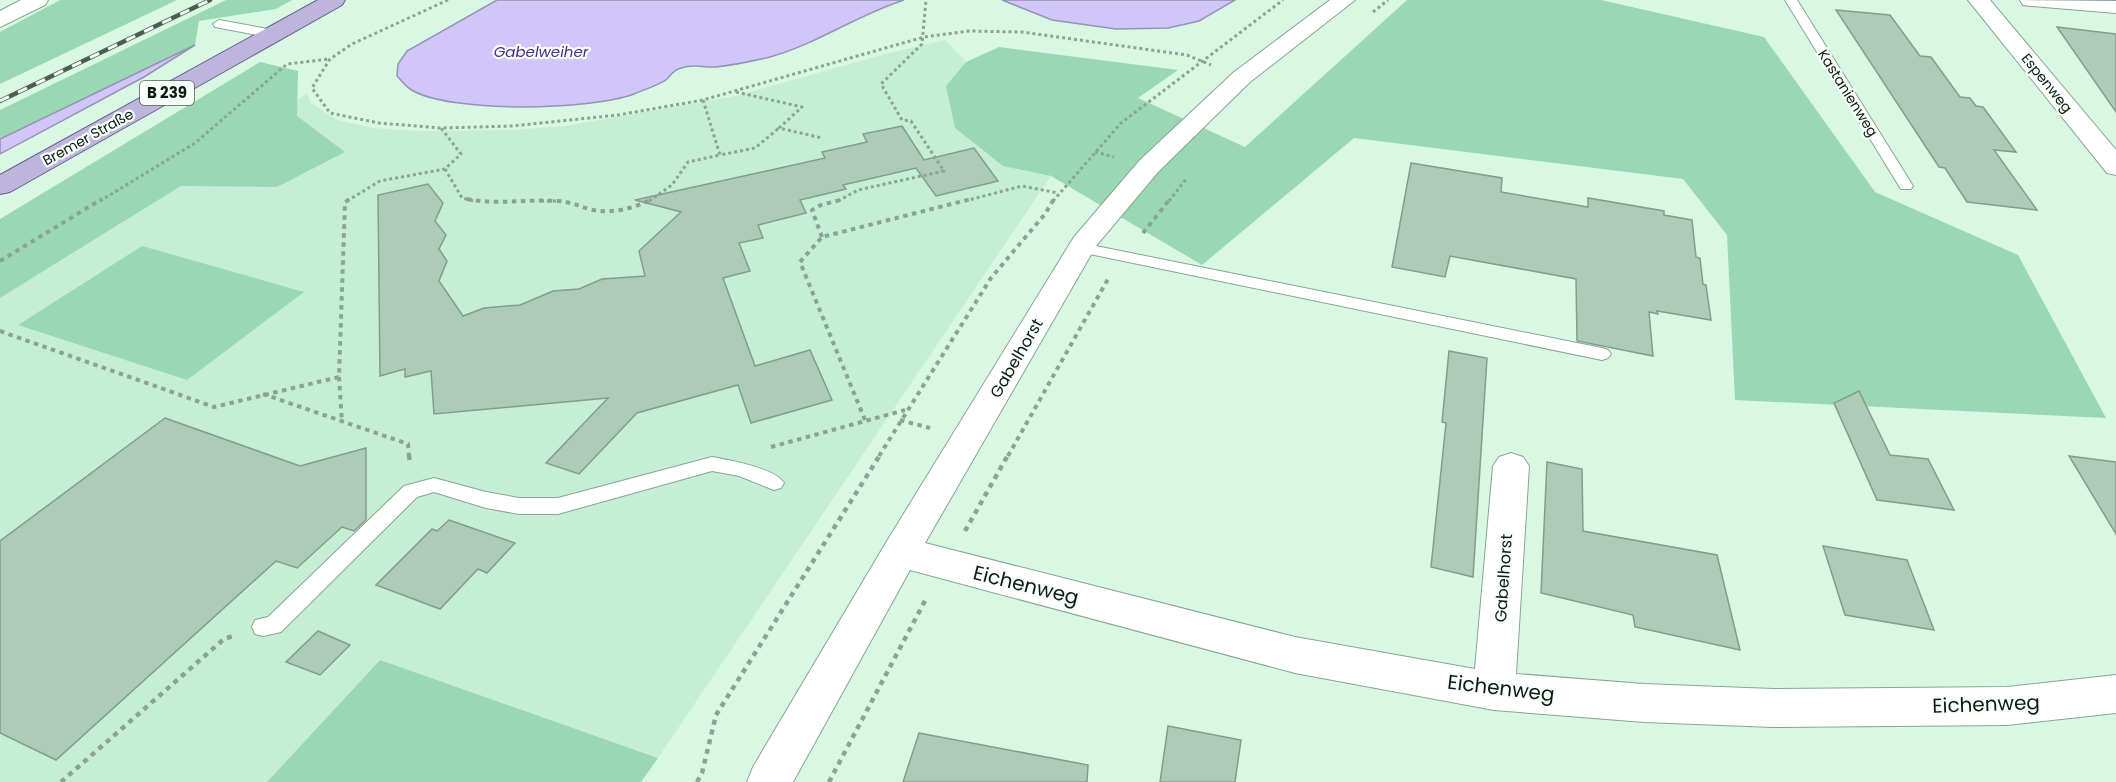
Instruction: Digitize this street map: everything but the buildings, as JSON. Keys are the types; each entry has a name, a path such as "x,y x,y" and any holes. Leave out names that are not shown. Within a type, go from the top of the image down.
{"main road":[{"name":"Bremer Straße","path":"0,186 334,0"}],"street":[{"path":"0,20 37,0"},
{"name":"Gabelhorst","path":"770,782 900,552 1081,248 1149,166 1242,77 1344,0"},
{"name":"Espenweg","path":"1979,0 2116,167"},
{"path":"2031,0 2116,7"},
{"name":"Gabelhorst","path":"1494,690 1511,466"},
{"name":"Eichenweg","path":"900,552 1295,655 1494,690 1644,703 1773,708 2007,706 2116,694"}],"lane":[{"name":"Kastanienweg","path":"1791,0 1906,186"},
{"path":"219,24 273,34"},
{"path":"1081,248 1602,354"},
{"path":"263,627 273,626 411,491 434,485 486,500 519,506 558,506 712,464 742,470 774,483"}],"path":[{"path":"448,0 352,44 330,59 312,88 330,113 379,123 440,128 512,126 618,115 703,100 924,37 969,31 1022,32 1187,55 1242,77"},
{"path":"822,237 812,210 821,205 844,199 858,190 944,171 911,121 902,120 881,84 922,44 926,0"},
{"path":"697,782 702,773 716,715 991,278 1045,214 1058,193 1121,123 1283,0"},
{"path":"1369,15 1388,0"},
{"path":"0,261 195,143 287,64 330,59"},
{"path":"445,169 462,198 480,203 568,201 593,210 627,208 659,197 682,177 688,162 755,148 802,107 735,92"},
{"path":"703,100 720,155"},
{"path":"342,422 339,377 345,202 380,181 445,169 461,154 440,128"},
{"path":"779,128 822,138"},
{"path":"829,782 945,564 1090,306 1123,256 1194,170"},
{"path":"865,420 800,262 822,237 1022,186 1058,193"},
{"path":"0,332 214,407 339,377"},
{"path":"262,394 408,444 410,473 434,485"},
{"path":"712,464 906,410"},
{"path":"61,782 224,639 263,627"}],"shaded area":[{"path":"60,0 177,0 0,84 0,32"},
{"path":"226,0 292,0 276,9 199,21 195,45 0,139 0,110"},
{"path":"1407,0 1601,0 1764,37 1875,192 2018,255 2106,418 1735,400 1727,235 1683,179 1354,138 1202,265 1051,176 1003,166 955,128 946,86 966,62 999,47 1178,70 1138,98 1245,147"},
{"path":"945,40 966,62 946,86 1003,166 1051,176 658,758 380,660 267,782 0,782 0,298 181,186 307,93 311,103 337,120 373,128 421,131 510,130 565,126 735,96 885,54"},
{"path":"260,62 298,71 297,116 345,152 277,187 181,186 0,298 0,219"},
{"path":"142,246 304,292 187,380 18,325"},
{"path":"380,660 658,758 641,782 267,782"}],"water":[{"name":"Gabelweiher","path":"497,0 904,0 770,57 716,67 686,67 676,70 656,85 614,99 555,106 521,107 455,103 429,97 410,89 397,76 398,64 407,51"},
{"path":"1002,0 1235,0 1199,21 1168,28 1116,29 1052,20"},
{"path":"195,45 144,77 0,154 0,139"}],"railway":[{"path":"0,101 210,0"}]}
